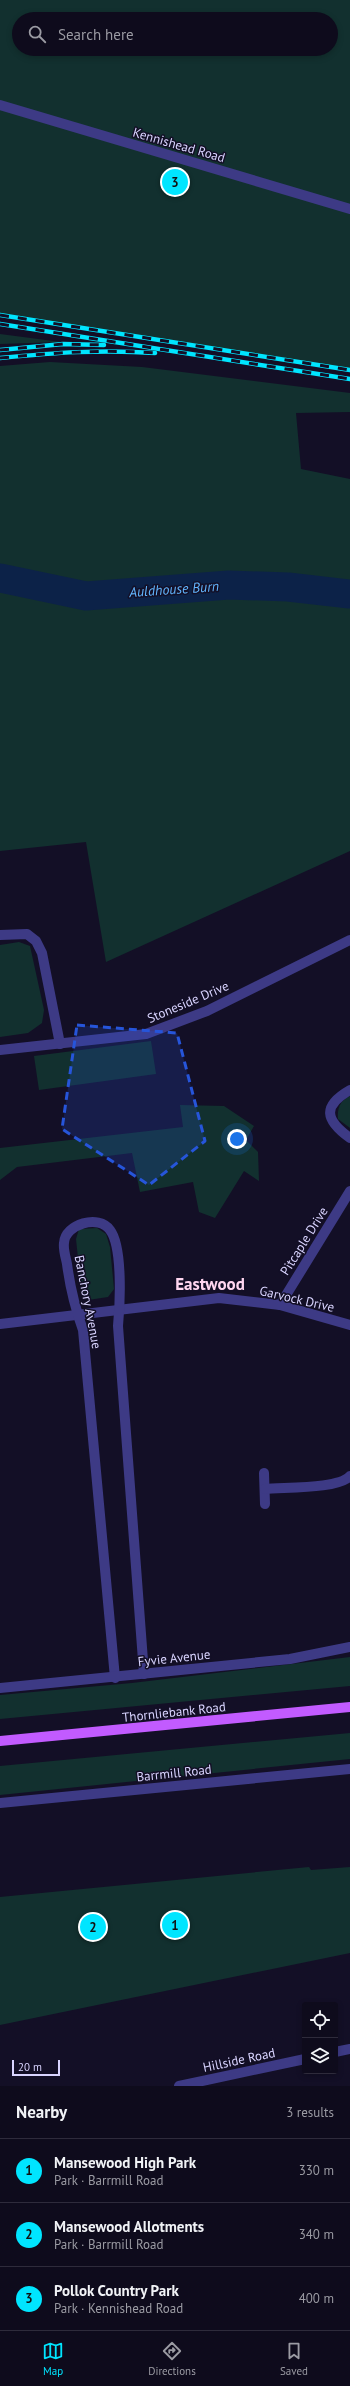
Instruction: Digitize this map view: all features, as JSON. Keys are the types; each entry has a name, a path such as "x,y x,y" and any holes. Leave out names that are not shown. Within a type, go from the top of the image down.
{"main road":[{"name":"Thornliebank Road","path":"0,1742 350,1707"}],"street":[{"name":"Kennishead Road","path":"0,105 350,209"},
{"path":"0,935 27,934 36,941 42,953 60,1044"},
{"name":"Stoneside Drive","path":"0,1050 146,1034 207,1011 350,940"},
{"path":"350,1090 332,1103 330,1112 331,1121 335,1128 350,1138"},
{"name":"Pitcaple Drive","path":"280,1305 350,1191"},
{"name":"Banchory Avenue","path":"115,1678 83,1330 73,1302 64,1242 68,1232 78,1225 84,1224 102,1224 110,1229 116,1249 121,1294 118,1326 144,1674"},
{"name":"Garvock Drive","path":"0,1324 120,1308 219,1298 280,1305 350,1325"},
{"path":"264,1473 265,1504"},
{"path":"265,1489 334,1483 346,1480 350,1476"},
{"name":"Fyvie Avenue","path":"0,1688 115,1678 290,1659 350,1647"},
{"name":"Barrmill Road","path":"0,1803 350,1769"},
{"path":"338,2051 350,2049"},
{"name":"Hillside Road","path":"181,2086 302,2060"}],"highlighted area":[{"path":"77,1025 177,1033 205,1141 149,1185 62,1129"}],"green space":[{"path":"0,0 350,0 350,370 0,315"},
{"path":"0,334 61,342 0,344"},
{"path":"50,362 142,367 350,393 350,412 296,413 301,469 350,479 350,594 229,580 88,586 0,571 0,366"},
{"path":"0,583 89,601 214,593 320,598 350,606 350,851 106,962 86,842 0,851"},
{"path":"19,942 30,946 44,1010 42,1023 28,1033 0,1037 0,945"},
{"path":"151,1041 156,1074 39,1090 34,1056"},
{"path":"350,1096 350,1128 338,1119 338,1115 339,1108 342,1103"},
{"path":"180,1105 224,1106 254,1126 246,1140 258,1152 259,1181 244,1171 215,1218 199,1212 193,1182 140,1192 132,1153 17,1167 0,1180 0,1148 183,1127"},
{"path":"97,1228 106,1234 110,1247 114,1289 108,1297 88,1300 82,1296 76,1239 79,1229"},
{"path":"350,1657 350,1686 0,1719 0,1695 132,1683"},
{"path":"350,1733 350,1759 0,1795 0,1766"},
{"path":"309,1867 311,1870 350,1867 350,1953 0,2025 0,1897"}],"waterway":[{"name":"Auldhouse Burn","path":"0,578 86,596 229,585 288,587 350,594"}],"railway":[{"path":"0,315 350,370"},
{"path":"0,324 350,379"},
{"path":"0,350 63,344 104,345"},
{"path":"0,358 77,352 116,351 155,353"}],"place":[{"name":"Pollok Country Park","path":"175,182"},
{"name":"Mansewood High Park","path":"175,1925"},
{"name":"Mansewood Allotments","path":"93,1927"}],"district":[{"name":"Eastwood","path":"210,1284"}]}
